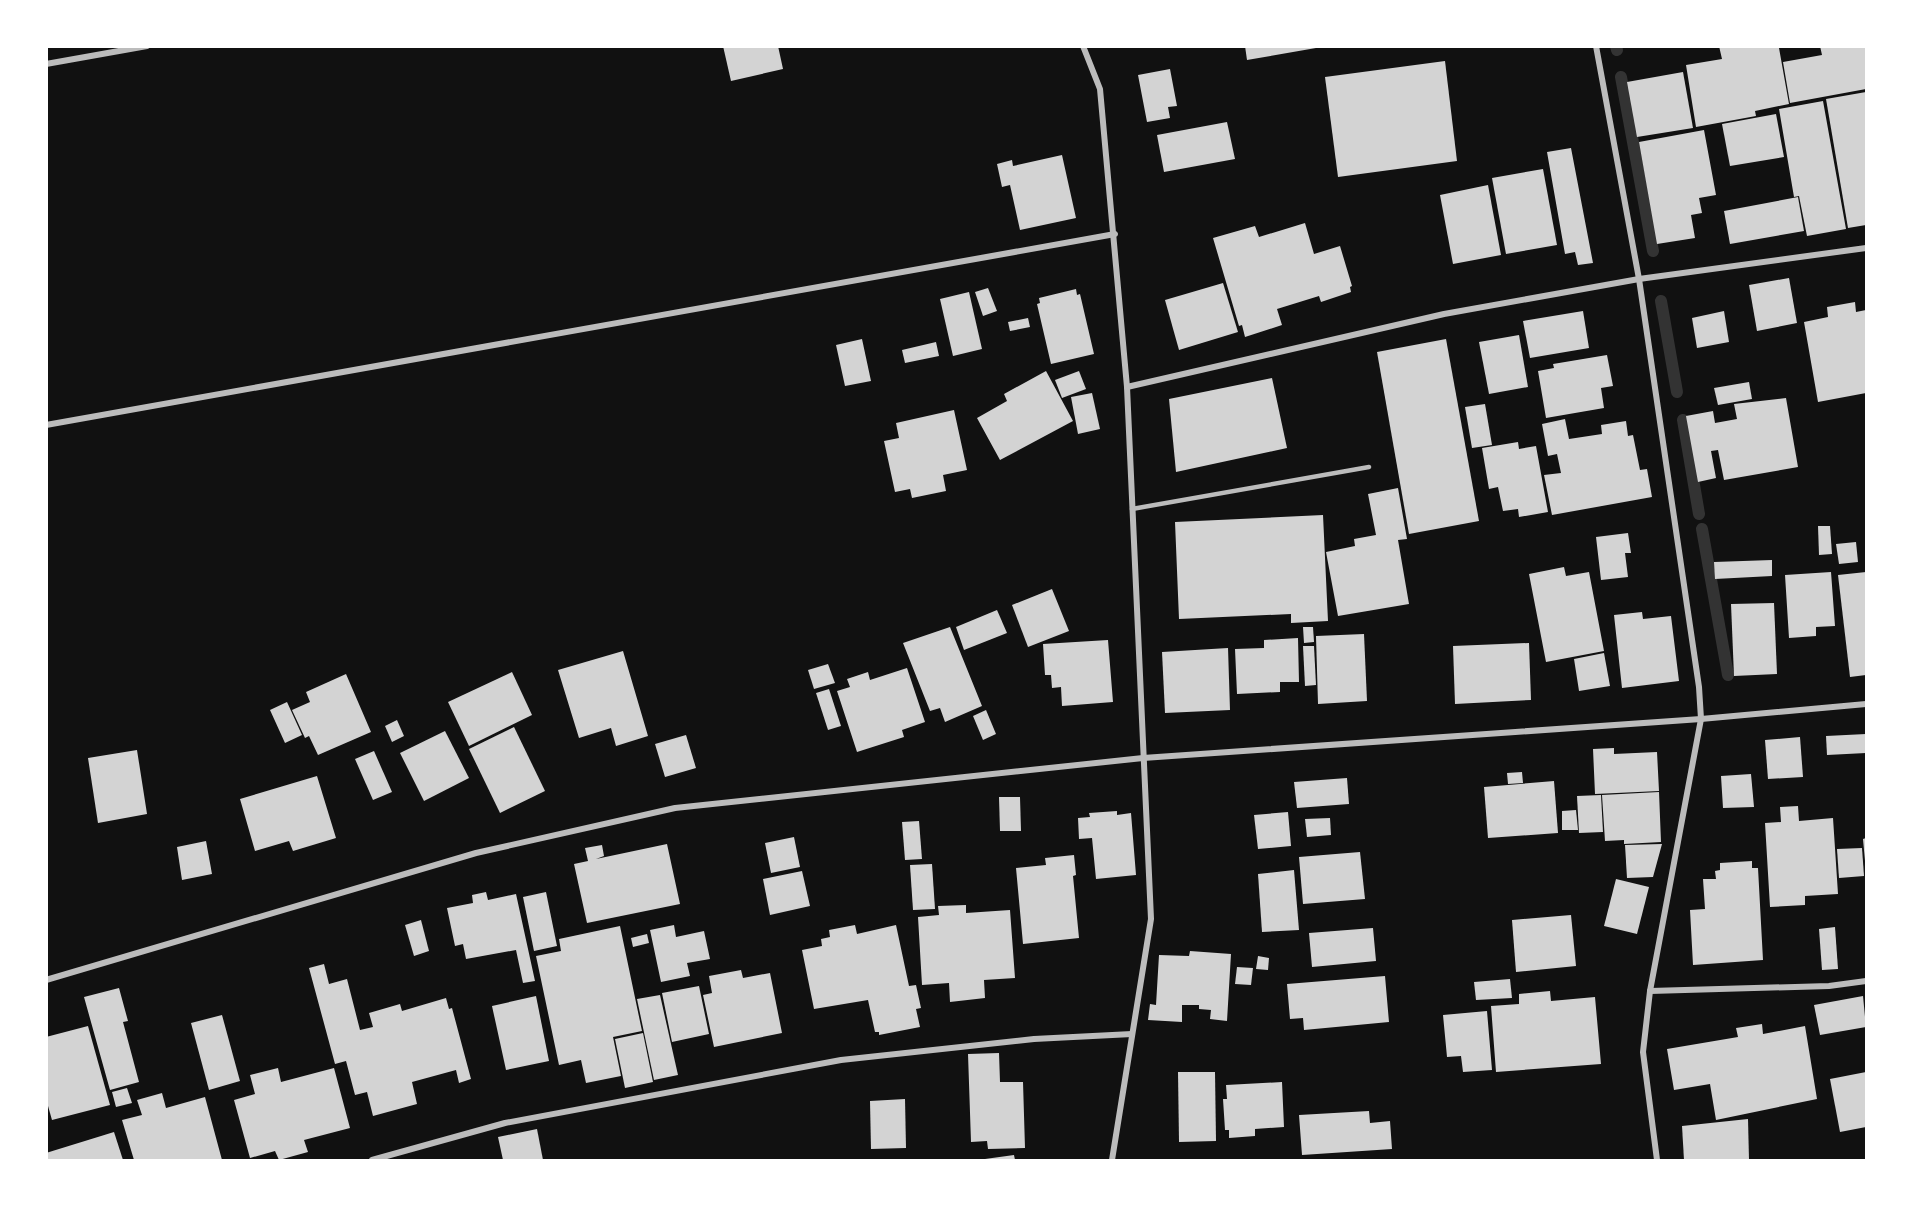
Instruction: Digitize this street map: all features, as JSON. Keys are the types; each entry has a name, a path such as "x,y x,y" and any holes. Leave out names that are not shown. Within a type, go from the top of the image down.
{"street":[{"path":"46,64 147,46"},
{"path":"1083,46 1100,89 1115,234 1127,387 1151,919 1112,1161"},
{"path":"1596,46 1639,279 1699,687 1701,719 1650,991 1643,1052 1657,1161"},
{"path":"46,425 1115,234"},
{"path":"1127,387 1433,316 1639,279 1866,248"},
{"path":"46,980 476,853 675,808 1143,758 1701,719 1866,704"},
{"path":"1650,991 1829,986 1866,981"},
{"path":"372,1161 505,1123 841,1060 1034,1039 1132,1034"}],"lane":[{"path":"1132,509 1369,467"}],"building":[{"path":"723,46 778,46 783,69 731,81"},
{"path":"1245,46 1316,46 1316,48 1247,60"},
{"path":"1719,46 1779,48 1789,104 1755,111 1756,116 1696,127 1686,65 1722,59"},
{"path":"1820,46 1866,46 1866,89 1790,103 1783,62 1822,55"},
{"path":"1445,61 1457,161 1338,177 1325,77"},
{"path":"1170,69 1177,106 1168,107 1170,118 1147,122 1138,75"},
{"path":"1683,72 1693,128 1637,137 1627,82"},
{"path":"1866,92 1866,225 1848,228 1826,99"},
{"path":"1823,101 1846,229 1807,236 1799,196 1794,197 1779,109"},
{"path":"1776,114 1784,157 1730,166 1722,124"},
{"path":"1227,122 1235,159 1164,172 1157,135"},
{"path":"1704,130 1716,195 1699,198 1702,213 1691,215 1695,238 1657,244 1639,142"},
{"path":"1571,148 1593,263 1578,265 1575,252 1565,254 1547,152"},
{"path":"1062,155 1076,218 1020,230 1010,185 1002,187 997,164 1012,160 1013,166"},
{"path":"1543,169 1557,245 1506,254 1492,178"},
{"path":"1488,185 1501,255 1453,264 1440,195"},
{"path":"1798,197 1804,231 1730,244 1724,211"},
{"path":"1305,223 1314,254 1340,246 1352,286 1350,287 1351,292 1321,302 1319,296 1277,309 1282,325 1245,337 1242,325 1239,326 1213,238 1255,226 1259,237"},
{"path":"1789,278 1797,323 1757,331 1749,285"},
{"path":"1223,283 1238,332 1179,350 1165,300"},
{"path":"988,288 997,311 983,316 975,292"},
{"path":"1076,289 1077,295 1080,294 1094,354 1051,364 1037,304 1040,303 1039,298"},
{"path":"969,292 982,349 953,356 940,299"},
{"path":"1855,302 1856,312 1866,310 1866,393 1818,402 1804,322 1828,317 1827,307"},
{"path":"1583,311 1589,348 1530,358 1523,321"},
{"path":"1724,311 1729,342 1697,348 1692,318"},
{"path":"1028,318 1030,327 1010,331 1008,322"},
{"path":"1519,335 1528,387 1489,394 1479,342"},
{"path":"862,339 871,381 845,386 836,345"},
{"path":"1446,339 1479,521 1409,534 1377,352"},
{"path":"936,342 939,356 905,363 902,350"},
{"path":"1607,355 1613,386 1601,388 1604,408 1546,418 1538,371 1554,368 1553,364"},
{"path":"1046,371 1073,421 1000,460 977,418 1007,401 1004,394"},
{"path":"1079,371 1086,389 1062,398 1055,380"},
{"path":"1272,378 1287,448 1176,472 1169,399"},
{"path":"1749,382 1752,399 1718,405 1714,388"},
{"path":"1092,393 1100,429 1078,434 1071,397"},
{"path":"1786,398 1798,467 1724,480 1718,450 1711,451 1716,478 1698,482 1686,416 1713,411 1715,423 1737,419 1734,404"},
{"path":"1485,404 1492,445 1472,448 1465,407"},
{"path":"954,410 967,470 943,475 946,491 912,498 910,489 895,492 884,441 899,438 896,423"},
{"path":"1565,419 1569,439 1602,434 1601,425 1626,421 1628,436 1633,435 1640,470 1647,469 1652,497 1552,515 1544,475 1561,473 1557,454 1548,456 1542,424"},
{"path":"1518,442 1519,449 1536,446 1548,512 1519,517 1518,509 1503,511 1498,487 1489,489 1482,448"},
{"path":"1398,488 1407,539 1398,540 1409,604 1338,616 1326,552 1355,546 1354,539 1376,535 1368,494"},
{"path":"1323,515 1328,621 1291,623 1291,614 1179,619 1175,522"},
{"path":"1818,526 1830,526 1832,554 1819,555"},
{"path":"1628,533 1631,553 1625,553 1628,577 1601,580 1596,537"},
{"path":"1856,542 1858,562 1839,564 1836,544"},
{"path":"1772,560 1772,576 1715,579 1714,562"},
{"path":"1564,567 1566,576 1589,572 1604,651 1546,662 1529,574"},
{"path":"1831,572 1835,626 1816,627 1816,636 1789,638 1785,575"},
{"path":"1866,572 1866,675 1850,677 1838,575"},
{"path":"1052,589 1069,631 1028,647 1012,605"},
{"path":"1774,603 1777,674 1734,676 1731,604"},
{"path":"997,610 1007,633 964,650 956,627"},
{"path":"1642,612 1643,619 1671,616 1679,681 1622,688 1614,615"},
{"path":"950,627 982,706 945,722 940,708 930,711 903,643"},
{"path":"1303,627 1313,627 1314,642 1304,643"},
{"path":"1364,634 1367,701 1318,704 1316,636"},
{"path":"1298,638 1299,682 1280,682 1280,692 1237,694 1235,649 1264,648 1264,640"},
{"path":"1108,640 1113,702 1062,706 1061,687 1052,688 1051,675 1045,675 1043,644"},
{"path":"1529,643 1531,700 1455,704 1453,646"},
{"path":"1303,646 1314,646 1316,685 1305,686"},
{"path":"1228,648 1230,710 1165,713 1162,652"},
{"path":"623,651 648,736 616,746 611,728 579,738 558,670"},
{"path":"1604,653 1610,686 1579,691 1574,659"},
{"path":"828,664 835,683 814,689 808,670"},
{"path":"907,668 925,722 902,730 904,737 857,752 837,691 850,687 847,679 868,672 870,680"},
{"path":"512,672 532,715 469,746 448,702"},
{"path":"346,674 371,732 318,755 309,736 305,738 292,710 310,702 306,692"},
{"path":"829,689 841,726 828,730 816,693"},
{"path":"287,702 302,735 285,743 270,710"},
{"path":"986,710 996,734 983,740 973,716"},
{"path":"397,720 404,736 392,742 385,726"},
{"path":"514,727 545,791 500,813 469,749"},
{"path":"445,731 469,778 424,801 400,753"},
{"path":"1866,734 1866,753 1827,755 1826,736"},
{"path":"686,735 696,768 665,777 655,744"},
{"path":"1800,737 1803,777 1768,779 1765,740"},
{"path":"1614,748 1614,754 1657,752 1659,791 1595,794 1593,749"},
{"path":"137,750 147,814 98,823 88,758"},
{"path":"374,751 392,792 373,800 355,759"},
{"path":"1522,772 1523,783 1508,784 1507,773"},
{"path":"1751,774 1754,807 1723,808 1721,776"},
{"path":"317,776 336,838 293,851 289,841 255,851 240,799"},
{"path":"1347,778 1349,804 1297,808 1294,782"},
{"path":"1554,781 1558,833 1488,838 1484,787"},
{"path":"1659,792 1661,842 1624,844 1624,840 1605,841 1602,795"},
{"path":"1601,795 1603,832 1579,833 1577,796"},
{"path":"999,797 1020,797 1021,831 1000,831"},
{"path":"1798,806 1799,821 1833,818 1838,894 1805,896 1805,905 1770,907 1765,823 1781,822 1780,807"},
{"path":"1576,810 1578,830 1562,830 1562,811"},
{"path":"1117,811 1117,815 1131,813 1136,875 1096,879 1092,838 1079,839 1078,818 1090,817 1089,813"},
{"path":"1288,812 1291,846 1258,849 1254,815"},
{"path":"1330,818 1331,835 1307,837 1305,819"},
{"path":"919,821 922,859 905,860 902,822"},
{"path":"794,837 800,867 771,873 765,843"},
{"path":"1866,838 1866,861 1865,861 1863,839"},
{"path":"206,841 212,874 182,880 177,847"},
{"path":"667,844 680,904 587,923 574,864 588,861 585,848 602,845 604,856 596,859"},
{"path":"1662,844 1653,877 1627,878 1625,845"},
{"path":"1862,848 1864,876 1839,878 1837,849"},
{"path":"1360,852 1365,899 1303,904 1299,857"},
{"path":"1074,855 1076,875 1073,876 1079,938 1023,944 1016,868 1046,865 1045,858"},
{"path":"1752,861 1752,868 1758,868 1763,960 1693,965 1690,910 1705,909 1703,879 1716,879 1715,871 1720,870 1720,863"},
{"path":"932,864 935,909 913,910 910,865"},
{"path":"1294,870 1299,930 1262,932 1258,874"},
{"path":"802,871 810,906 770,915 763,879"},
{"path":"1616,879 1649,887 1637,934 1604,926"},
{"path":"486,892 488,900 516,894 535,981 523,983 516,950 466,959 463,944 455,946 447,908 473,903 472,895"},
{"path":"546,892 557,946 534,951 523,897"},
{"path":"966,905 966,913 1010,910 1015,978 984,980 985,998 950,1002 949,983 922,985 918,917 939,915 938,906"},
{"path":"1571,915 1576,966 1516,972 1512,920"},
{"path":"421,920 429,951 414,956 405,925"},
{"path":"674,925 676,937 704,931 710,959 687,963 690,976 661,982 650,930"},
{"path":"855,925 857,934 896,925 909,986 916,985 921,1008 916,1009 920,1027 879,1035 879,1032 875,1032 868,1000 814,1009 802,950 822,946 821,939 830,937 829,930"},
{"path":"620,926 642,1031 613,1037 621,1076 586,1083 581,1060 559,1065 536,956 561,951 559,939"},
{"path":"1835,927 1838,969 1822,970 1819,929"},
{"path":"1373,928 1376,961 1312,967 1309,933"},
{"path":"647,934 649,943 633,947 631,938"},
{"path":"1190,951 1231,954 1227,1021 1210,1019 1211,1010 1199,1009 1199,1005 1182,1005 1182,1022 1148,1020 1150,1004 1156,1005 1159,955 1189,956"},
{"path":"1258,956 1269,958 1268,970 1256,969"},
{"path":"324,964 329,984 347,979 360,1030 373,1027 369,1013 400,1004 402,1011 446,998 449,1009 452,1008 471,1079 459,1083 456,1070 412,1082 417,1104 373,1116 367,1092 355,1095 346,1061 335,1064 309,968"},
{"path":"1237,967 1253,968 1251,985 1235,984"},
{"path":"741,970 743,978 770,973 782,1033 714,1047 703,995 712,993 709,976"},
{"path":"1385,976 1389,1022 1304,1030 1303,1018 1290,1019 1287,984"},
{"path":"1510,979 1512,998 1476,1000 1474,982"},
{"path":"699,986 709,1034 672,1042 662,993"},
{"path":"119,988 128,1021 123,1022 139,1082 110,1090 84,997"},
{"path":"1550,991 1551,1001 1595,997 1601,1064 1496,1072 1491,1006 1519,1004 1519,994"},
{"path":"660,995 678,1075 654,1080 637,999"},
{"path":"536,996 549,1061 506,1070 492,1006"},
{"path":"1863,996 1866,1027 1820,1035 1814,1005"},
{"path":"1487,1011 1492,1070 1463,1072 1461,1056 1447,1057 1443,1015"},
{"path":"222,1015 240,1081 209,1090 191,1023"},
{"path":"1762,1024 1763,1034 1805,1026 1817,1099 1716,1120 1710,1084 1674,1090 1667,1049 1738,1037 1736,1028"},
{"path":"88,1026 110,1105 52,1120 46,1099 46,1037"},
{"path":"643,1033 653,1082 625,1088 615,1039"},
{"path":"999,1053 1000,1082 1023,1082 1025,1148 988,1149 987,1141 971,1142 968,1054"},
{"path":"278,1068 281,1082 334,1068 350,1128 304,1140 308,1152 279,1160 275,1151 250,1158 234,1100 255,1094 250,1075"},
{"path":"1178,1072 1215,1072 1216,1141 1179,1142"},
{"path":"1866,1072 1866,1127 1840,1132 1830,1079"},
{"path":"1282,1082 1284,1127 1255,1129 1255,1136 1229,1138 1229,1130 1225,1130 1223,1099 1227,1099 1226,1085"},
{"path":"127,1088 132,1103 116,1107 112,1092"},
{"path":"162,1093 166,1108 205,1097 222,1160 134,1160 122,1120 142,1115 137,1100"},
{"path":"905,1099 906,1148 871,1149 870,1101"},
{"path":"1369,1111 1370,1123 1390,1121 1392,1149 1302,1155 1299,1115"},
{"path":"1748,1119 1749,1160 1684,1160 1682,1126"},
{"path":"537,1129 543,1160 503,1160 498,1137"},
{"path":"114,1132 123,1160 46,1160 46,1153"},
{"path":"1014,1155 1015,1160 985,1160 985,1159"}],"waterway":[{"path":"1616,46 1617,50"},
{"path":"1621,77 1653,251"},
{"path":"1661,301 1677,392"},
{"path":"1683,420 1699,514"},
{"path":"1702,529 1728,675"}]}
